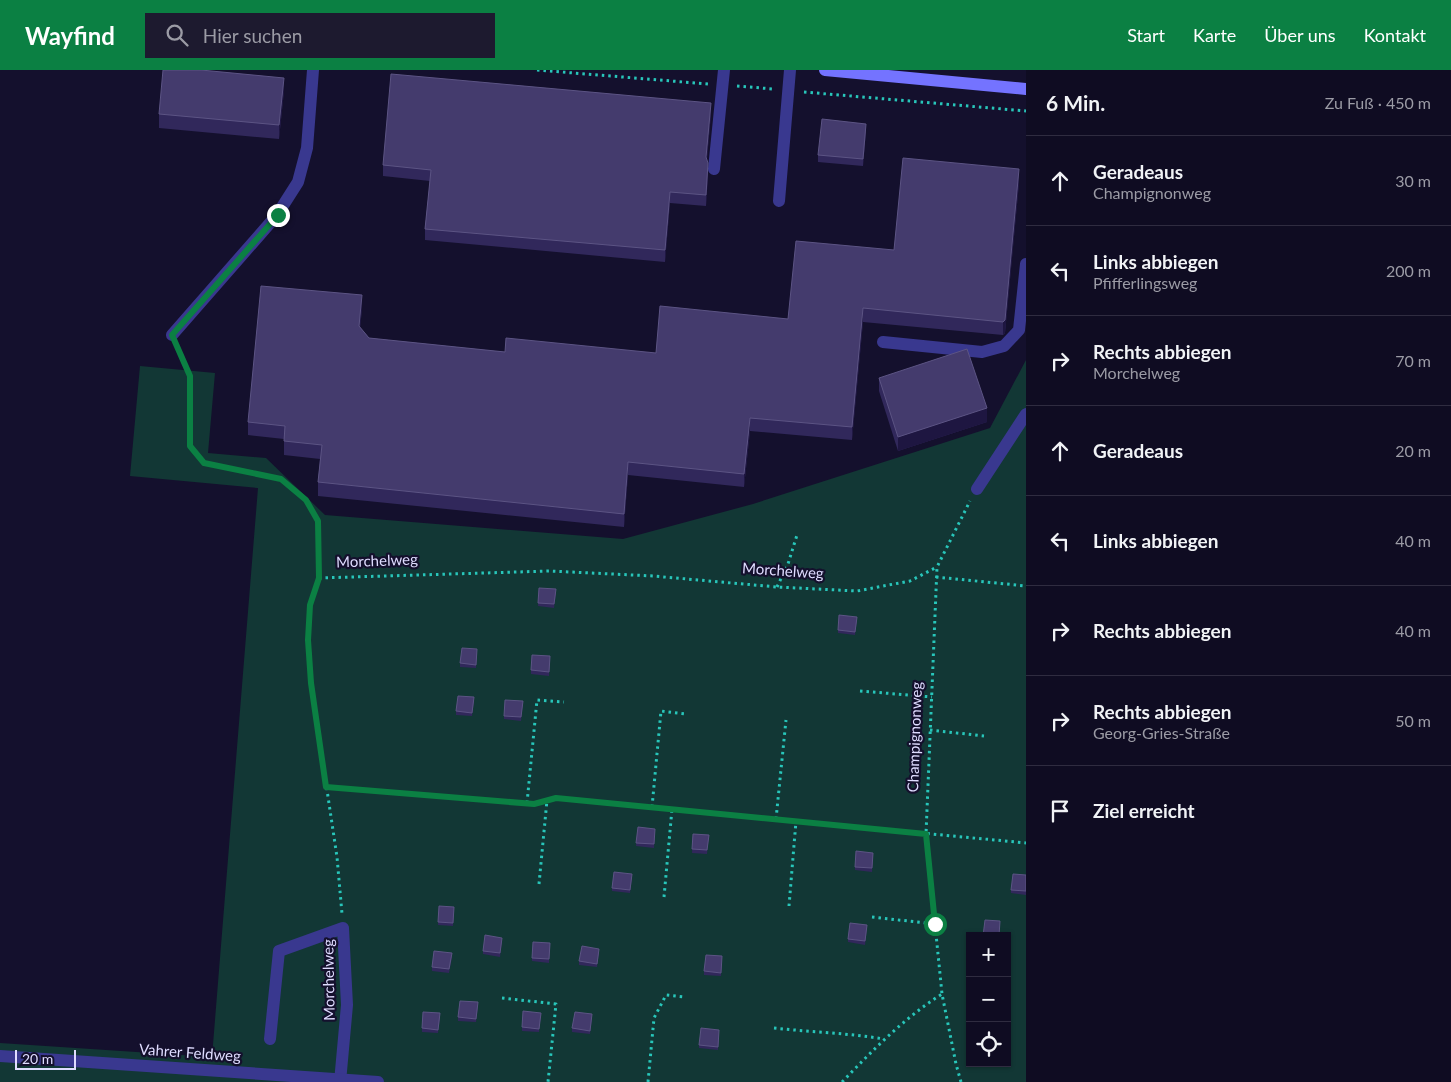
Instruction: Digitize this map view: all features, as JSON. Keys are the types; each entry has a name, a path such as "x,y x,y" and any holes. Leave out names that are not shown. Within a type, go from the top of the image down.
{"main road":[{"path":"825,70 1026,89"}],"street":[{"path":"172,335 278,215 298,182 307,148 313,70"},
{"path":"714,169 724,70"},
{"path":"779,202 790,70"},
{"path":"883,342 982,352 1004,346 1018,330 1026,264"},
{"path":"977,489 1026,414"},
{"path":"270,1039 279,952 343,928"},
{"name":"Morchelweg","path":"340,1080 347,1005 343,928"},
{"name":"Vahrer Feldweg","path":"0,1056 378,1082"}],"path":[{"path":"172,335 190,376 190,446 204,463 281,479 306,500 318,521 319,578"},
{"name":"Champignonweg","path":"961,1082 942,994 926,834 937,567 977,489"},
{"path":"777,587 788,564 797,535"},
{"name":"Morchelweg","path":"343,928 337,857 311,683 308,640 310,605 319,578 550,571 653,576 777,587 857,591 910,581 937,567"},
{"path":"936,577 1026,586"},
{"path":"860,691 932,697"},
{"path":"527,804 537,700 564,702"},
{"path":"652,807 661,712 685,714"},
{"path":"776,819 786,720"},
{"path":"930,730 984,736"},
{"path":"326,787 527,804 556,798 1026,843"},
{"path":"540,884 547,800"},
{"path":"664,897 672,809"},
{"path":"789,906 796,821"},
{"path":"872,917 935,924"},
{"path":"842,1082 884,1039 942,994"},
{"path":"648,1082 654,1018 666,995 684,997"},
{"path":"502,998 556,1004 548,1082"},
{"path":"774,1028 821,1034 861,1035 884,1039"}],"green space":[{"path":"1026,360 1026,1082 0,1082 0,1043 212,1057 258,488 130,476 140,366 215,373 208,453 266,458 325,515 623,539 753,504 990,428"}],"building":[{"path":"163,70 201,70 284,78 279,125 159,114"},
{"path":"391,74 711,103 706,157 708,163 706,195 670,192 665,250 425,229 431,170 383,165"},
{"path":"822,119 866,124 863,159 818,155"},
{"path":"903,158 1019,169 1005,320 1003,322 863,308 852,427 750,418 744,474 628,462 624,514 318,482 322,445 284,441 285,426 248,422 261,286 362,295 359,326 369,338 505,352 506,338 656,353 660,306 788,319 796,241 894,250"},
{"path":"967,349 987,408 898,437 879,378"},
{"path":"539,588 556,589 554,604 538,603"},
{"path":"839,615 857,617 855,632 838,630"},
{"path":"462,648 477,649 476,665 460,663"},
{"path":"532,655 550,656 549,672 531,670"},
{"path":"458,696 474,697 472,713 456,711"},
{"path":"505,700 523,701 521,717 504,716"},
{"path":"638,827 655,829 654,844 636,843"},
{"path":"693,834 709,835 707,850 692,849"},
{"path":"856,851 873,853 872,868 855,867"},
{"path":"614,872 632,874 630,890 612,888"},
{"path":"1013,874 1026,875 1026,891 1011,890"},
{"path":"439,906 454,907 453,923 438,922"},
{"path":"985,920 1000,921 999,932 984,932"},
{"path":"850,923 867,925 865,941 848,939"},
{"path":"485,935 502,938 500,953 483,951"},
{"path":"533,942 550,943 549,959 532,958"},
{"path":"582,946 599,949 597,964 579,961"},
{"path":"434,951 452,953 449,969 432,967"},
{"path":"706,955 722,956 721,973 704,971"},
{"path":"460,1001 478,1002 476,1019 458,1017"},
{"path":"523,1011 541,1013 539,1029 522,1027"},
{"path":"423,1012 440,1013 438,1030 422,1028"},
{"path":"575,1012 592,1014 590,1031 572,1028"},
{"path":"701,1028 719,1030 718,1047 699,1045"}],"route":[{"path":"278,215 172,335 190,376 190,446 204,463 281,479 306,500 318,521 319,578 310,605 308,640 311,683 326,787 534,804 556,798 926,834 935,924"}]}
